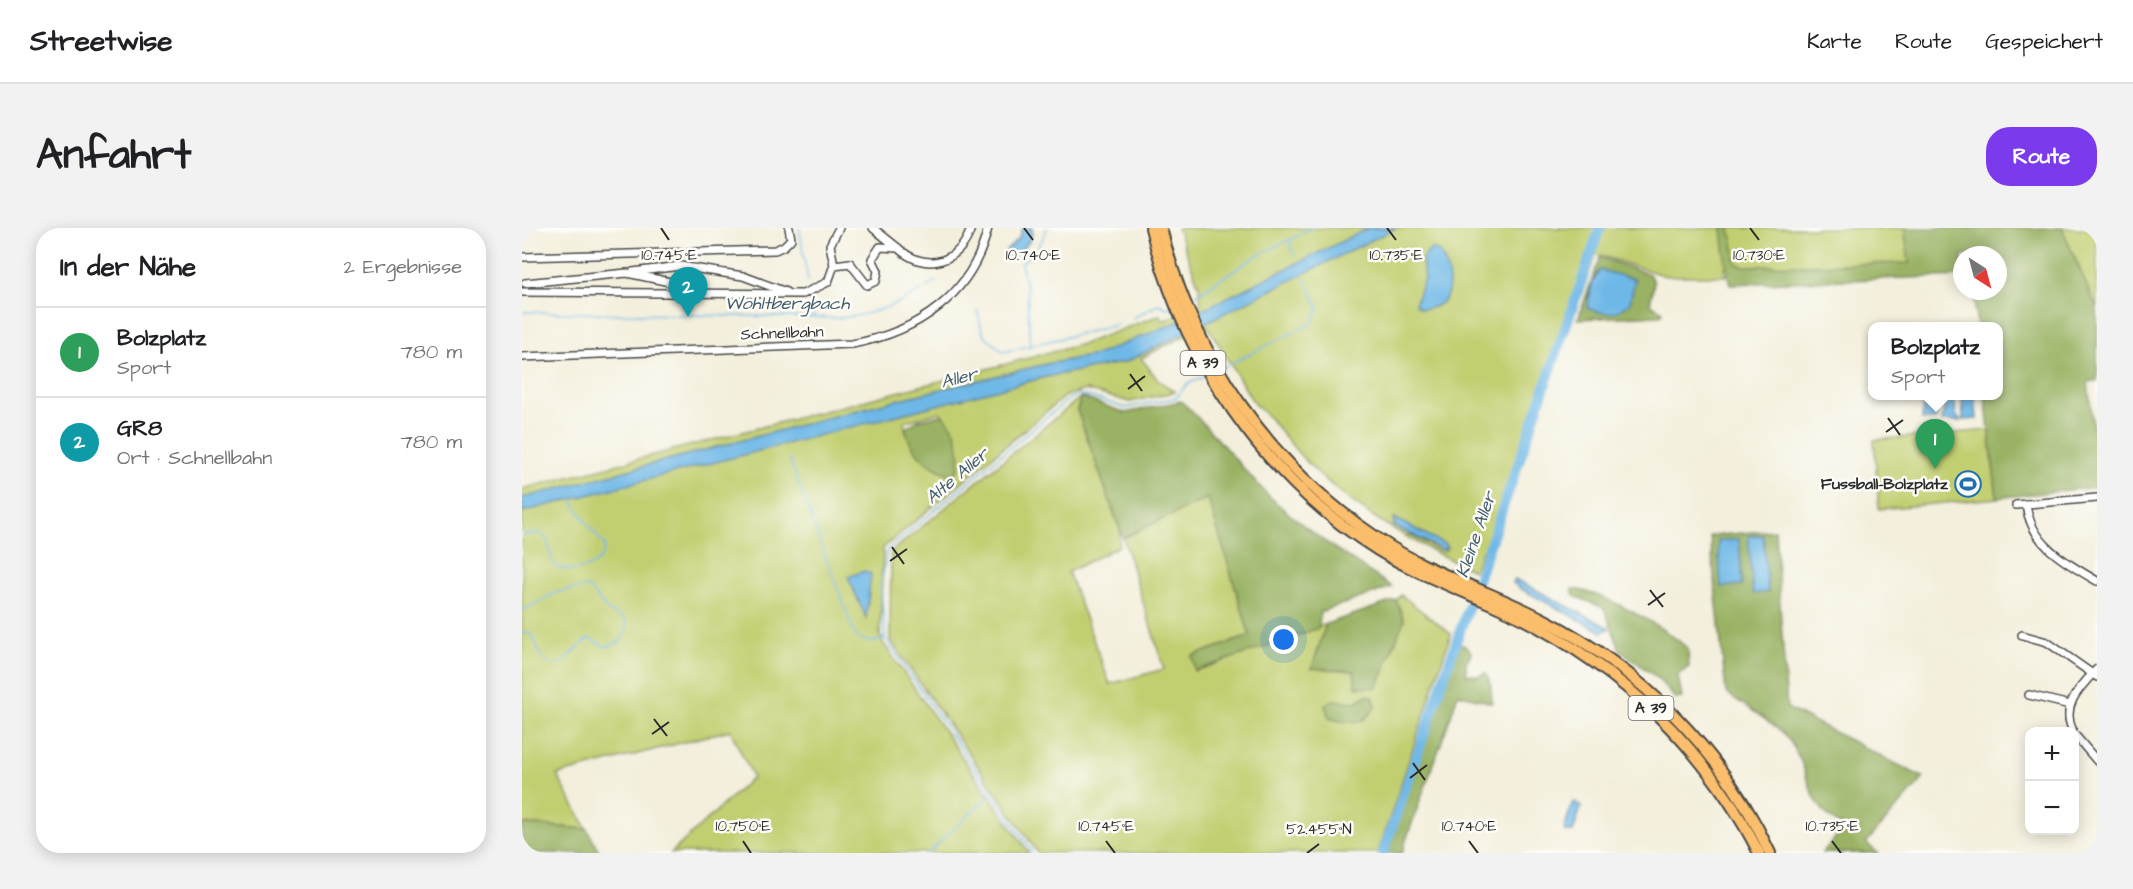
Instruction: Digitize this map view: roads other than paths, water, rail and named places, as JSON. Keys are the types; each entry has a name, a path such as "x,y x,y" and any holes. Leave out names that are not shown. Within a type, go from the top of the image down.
{"highway":[{"name":"A 39","path":"1151,228 1176,292 1248,424 1306,483 1349,519 1447,580 1579,639 1615,664 1662,704 1715,763 1747,810 1770,853"},
{"name":"A 39","path":"1161,228 1176,292"},
{"name":"A 39","path":"1502,604 1564,641 1639,696 1707,768 1739,816 1759,853"}],"street":[{"path":"522,257 775,250 784,246 791,239 789,228"},
{"path":"522,292 803,294 828,282 834,265 830,245 839,228"},
{"path":"873,228 906,255 926,262 941,262 953,257 968,241 971,228"},
{"name":"Schnellbahn","path":"522,357 852,344 873,340 913,325 946,302 970,274 988,228"},
{"path":"834,265 850,263 867,285 876,281 878,271 872,259 880,247 882,235"},
{"path":"880,247 898,248"},
{"path":"524,284 680,266 743,276 790,294"},
{"path":"627,273 694,287 696,294"},
{"path":"524,284 532,293"},
{"path":"2016,505 2097,498"},
{"path":"2026,504 2030,524 2044,546 2055,556 2097,581"},
{"path":"2022,635 2047,642 2096,673 2080,686 2070,705 2069,720 2072,727"},
{"path":"2029,695 2070,705"},
{"path":"2079,739 2097,761"}],"water":[{"path":"1023,228 1032,228 1031,237 1023,248 1011,256 1006,251 1019,238"},
{"path":"1369,228 1396,228 1126,362 1046,377 522,512 522,498 892,401 1046,364 1096,355 1175,323"},
{"path":"1431,249 1440,252 1444,261 1449,280 1448,289 1441,303 1421,309 1415,304 1424,279 1422,259"},
{"path":"1600,270 1635,279 1630,303 1609,313 1587,308 1592,284"},
{"path":"1924,400 1937,400 1936,420 1922,420"},
{"path":"1945,400 1954,400 1956,415 1961,421 1942,421"},
{"path":"1962,400 1975,400 1977,419 1963,420"},
{"path":"1394,518 1446,545 1445,551 1394,526"},
{"path":"1763,535 1768,592 1753,594 1748,536"},
{"path":"1739,539 1742,585 1721,587 1718,541"},
{"path":"864,571 871,574 866,618 848,577"},
{"path":"1515,579 1609,629 1602,632 1521,589 1513,583"},
{"path":"1575,802 1581,807 1573,832 1566,832 1564,829 1572,804"}],"waterway":[{"path":"799,228 808,281"},
{"path":"1030,345 1027,289 1021,263 1037,251 1047,228"},
{"name":"Wohltbergbach","path":"1295,255 1291,250 1291,239 1312,228"},
{"name":"Kleine Aller","path":"1383,853 1600,228"},
{"name":"Wohltbergbach","path":"1190,299 1258,255 1291,239"},
{"name":"Alte Aller","path":"1222,368 1312,323 1319,309 1305,278"},
{"name":"Wohltbergbach","path":"522,312 841,318 891,306 936,281"},
{"path":"811,300 814,317"},
{"name":"Wohltbergbach","path":"1133,318 1159,304 1166,308 1172,307"},
{"name":"Wohltbergbach","path":"977,310 983,334 1003,352 1117,325"},
{"name":"Alte Aller","path":"1033,853 885,638 881,586 887,550 1070,398 1078,395 1091,397 1125,408 1176,398 1186,385 1207,375"},
{"path":"789,458 855,635 869,642 884,638"},
{"path":"522,535 540,533 549,545 551,558 556,567 572,570 594,564 603,553 605,545 583,518 573,500"},
{"path":"522,611 557,592 588,587 607,610 625,619 627,624 626,633 618,642 606,647 589,638 567,659 555,664 541,656 532,635 522,632"},
{"path":"928,853 991,794"}],"place":[{"name":"GR8","path":"688,317"},
{"name":"Bolzplatz","path":"1935,469"},
{"name":"Fussball-Bolzplatz","path":"1968,484"}],"water label":[{"name":"Aller","path":"959,378"}]}
